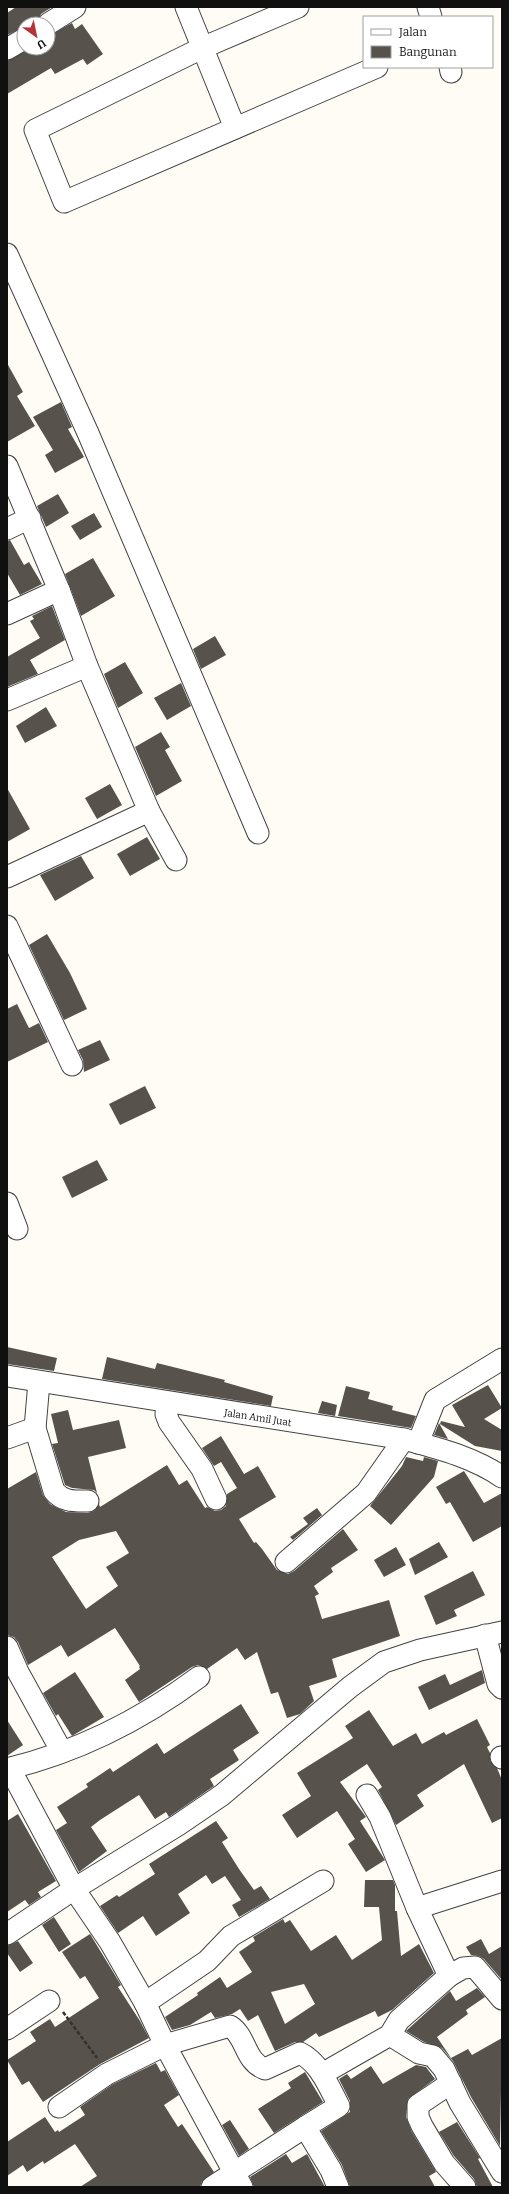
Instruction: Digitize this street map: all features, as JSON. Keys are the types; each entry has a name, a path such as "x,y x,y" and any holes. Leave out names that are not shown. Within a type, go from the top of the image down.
{"street":[{"path":"56,19 75,7"},
{"path":"186,7 235,128"},
{"path":"298,7 202,48 35,130 64,202 375,68"},
{"path":"7,49 16,44"},
{"path":"7,254 91,440 258,834"},
{"path":"7,466 59,590 87,666 149,811 176,860"},
{"path":"7,529 30,518"},
{"path":"7,614 59,590"},
{"path":"7,700 87,666"},
{"path":"7,877 149,811"},
{"path":"7,926 72,1065"},
{"path":"7,1203 17,1229"},
{"path":"286,1562 366,1493 411,1441 435,1400 502,1359"},
{"name":"Jalan Amil Juat","path":"7,1376 411,1441 455,1454 482,1465 502,1477"},
{"path":"39,1382 35,1428 54,1491 59,1498 71,1502 88,1501"},
{"path":"167,1402 166,1414 169,1422 176,1435 202,1469 216,1499"},
{"path":"7,1438 35,1428"},
{"path":"7,1934 74,1889 178,1825 222,1795 350,1687 384,1662 420,1650 494,1634 498,1684 502,1688"},
{"path":"7,1647 18,1672 62,1752"},
{"path":"198,1677 130,1722 103,1737 8,1769 74,1889 110,1942 145,2003 165,2046 238,2179"},
{"path":"367,1795 380,1817 396,1852 417,1908 449,1976"},
{"path":"145,2003 207,1961 232,1936 322,1881"},
{"path":"417,1908 502,1881"},
{"path":"322,2074 390,2035 399,2020 449,1976 463,1968 475,1967 502,1999"},
{"path":"7,2028 49,2001"},
{"path":"59,2107 107,2074 165,2046 230,2026 237,2030 255,2065 265,2069 300,2053 309,2057 322,2074 339,2106 305,2127 238,2179 212,2187"},
{"path":"390,2035 419,2053 433,2056 444,2069 460,2103 502,2172"},
{"path":"450,2083 418,2105 418,2117 444,2163 465,2187"},
{"path":"305,2127 331,2170 338,2187"}],"path":[{"path":"49,2001 55,2003 65,2015 107,2074"}],"building":[{"path":"16,7 52,7 40,16 16,16 16,31 7,35 7,13"},
{"path":"72,23 75,29 82,24 103,54 87,65 83,59 55,74 51,68 7,94 7,61 16,56 56,56 56,32"},
{"path":"7,363 23,392 17,396 35,426 7,442"},
{"path":"61,402 72,427 68,429 84,457 55,473 45,455 53,450 33,417"},
{"path":"58,494 69,513 46,527 37,506"},
{"path":"94,513 102,527 80,540 71,526"},
{"path":"10,540 24,565 29,562 42,584 20,595 7,573 7,541"},
{"path":"93,558 115,596 81,616 65,574"},
{"path":"52,606 65,640 30,660 38,674 7,687 7,657 40,638 30,621 34,619 32,616"},
{"path":"215,636 226,655 201,669 193,649"},
{"path":"125,662 143,693 118,708 104,674"},
{"path":"181,683 191,706 167,720 154,698"},
{"path":"46,707 57,726 25,743 16,726"},
{"path":"161,732 170,747 165,750 182,781 156,796 135,747"},
{"path":"110,784 122,805 97,819 85,798"},
{"path":"7,788 30,829 7,842"},
{"path":"147,837 160,859 130,876 117,854"},
{"path":"81,856 94,878 55,901 40,875"},
{"path":"47,934 70,973 87,1009 64,1020 29,945"},
{"path":"17,1004 29,1028 39,1023 48,1042 7,1062 7,1009"},
{"path":"100,1040 110,1060 84,1072 83,1060 78,1050"},
{"path":"145,1086 156,1108 120,1125 109,1104"},
{"path":"97,1160 108,1180 72,1198 62,1177"},
{"path":"7,1347 57,1358 54,1371 7,1364"},
{"path":"107,1357 155,1369 157,1363 225,1380 224,1382 273,1396 271,1406 102,1379"},
{"path":"488,1385 502,1408 484,1419 502,1430 502,1451 475,1446 440,1424 441,1421 465,1427 452,1405"},
{"path":"346,1386 370,1392 368,1399 393,1406 392,1410 416,1416 411,1428 338,1416"},
{"path":"322,1401 337,1405 335,1416 318,1413"},
{"path":"68,1410 73,1430 119,1420 126,1448 88,1457 97,1493 94,1490 72,1488 65,1485 52,1444 58,1443 51,1414"},
{"path":"439,1423 448,1439 434,1435"},
{"path":"221,1436 244,1474 258,1466 276,1497 239,1519 254,1543 256,1542 262,1549 277,1570 288,1574 294,1571 343,1529 358,1550 331,1568 333,1572 314,1586 319,1594 315,1596 322,1619 389,1600 400,1636 332,1659 337,1677 309,1686 314,1701 300,1714 287,1718 278,1692 271,1694 257,1652 245,1660 237,1648 207,1669 198,1665 192,1667 139,1702 125,1680 140,1669 140,1666 115,1628 68,1657 61,1645 28,1665 18,1642 14,1637 7,1635 7,1489 36,1472 43,1495 50,1504 66,1512 88,1513 94,1511 99,1504 100,1507 167,1465 179,1485 187,1480 205,1508 207,1507 215,1511 221,1510 226,1506 227,1494 237,1488 221,1462 214,1466 202,1448","holes":["116,1531 129,1553 106,1567 118,1586 86,1609 52,1557 79,1540"]},
{"path":"406,1457 423,1461 424,1457 438,1461 434,1477 391,1525 370,1506 402,1466"},
{"path":"464,1471 484,1503 502,1493 502,1526 473,1542 450,1502 446,1504 436,1487"},
{"path":"317,1508 322,1515 293,1540 290,1537 308,1524 303,1518"},
{"path":"439,1542 448,1557 415,1575 409,1559"},
{"path":"396,1547 406,1565 384,1577 374,1560"},
{"path":"473,1571 485,1595 454,1610 457,1616 436,1625 424,1596"},
{"path":"482,1670 485,1683 429,1710 418,1687 445,1674 450,1685"},
{"path":"75,1672 104,1717 72,1736 58,1714 56,1716 43,1693"},
{"path":"241,1704 259,1733 233,1750 239,1760 210,1779 214,1786 169,1817 166,1812 155,1819 139,1795 91,1827 107,1851 79,1872 56,1830 67,1823 57,1807 88,1787 86,1784 110,1768 113,1772 157,1743 164,1754"},
{"path":"369,1710 393,1746 416,1733 422,1744 444,1732 446,1735 477,1719 490,1745 487,1747 490,1753 490,1760 497,1768 502,1780 502,1818 492,1823 464,1764 417,1795 424,1806 396,1825 378,1790 382,1787 367,1764 340,1782 366,1817 360,1821 385,1860 366,1872 348,1844 355,1839 337,1811 297,1838 282,1815 311,1796 297,1773 353,1738 345,1726"},
{"path":"7,1720 23,1745 7,1756"},
{"path":"18,1814 56,1881 38,1892 41,1897 29,1905 25,1900 7,1912 7,1821"},
{"path":"216,1821 228,1838 222,1842 239,1869 254,1890 261,1886 270,1899 239,1917 232,1905 241,1900 225,1876 212,1884 206,1875 178,1894 190,1913 156,1936 143,1916 118,1933 100,1906 117,1895 119,1897 155,1874 149,1864"},
{"path":"365,1880 393,1880 395,1885 395,1911 397,1911 401,1956 419,1944 434,1973 392,2010 378,2017 375,2011 319,2037 316,2033 303,2042 295,2042 275,2051 258,2015 248,2021 240,2009 232,2014 215,2018 211,2012 190,2025 172,2030 165,2017 198,1995 197,1993 220,1977 227,1988 252,1972 239,1952 255,1941 253,1937 283,1919 285,1923 290,1920 311,1951 336,1935 352,1960 382,1940 379,1907 364,1907","holes":["304,1984 315,2004 285,2024 271,1992"]},
{"path":"54,1917 71,1944 59,1952 42,1925"},
{"path":"90,1934 121,1985 118,1987 149,2038 100,2064 43,2102 29,2081 22,2085 7,2060 36,2041 30,2032 50,2019 55,2027 99,1998 85,1976 80,1979 62,1952"},
{"path":"481,1939 489,1954 502,1946 502,1980 484,1959 479,1956 471,1955 466,1947"},
{"path":"18,1941 33,1963 20,1972 7,1953 7,1946"},
{"path":"477,1988 485,1997 466,2010 468,2014 437,2037 451,2058 468,2049 472,2055 502,2038 500,2146 471,2097 453,2061 442,2048 424,2042 406,2031 450,1991 456,2001"},
{"path":"156,2063 161,2072 165,2070 179,2095 164,2105 178,2127 182,2124 214,2172 202,2181 200,2187 80,2187 97,2176 75,2144 44,2164 43,2161 27,2172 23,2165 7,2176 7,2142 45,2117 55,2132 58,2130 59,2132 85,2115 80,2107 113,2084"},
{"path":"416,2065 426,2067 435,2079 408,2099 406,2117 412,2132 436,2172 429,2176 435,2187 350,2187 342,2165 321,2131 350,2112 350,2101 339,2079 347,2074 351,2079 371,2066 383,2084"},
{"path":"305,2072 323,2102 274,2133 258,2109 291,2088 288,2083"},
{"path":"230,2120 249,2149 239,2156 222,2125"},
{"path":"457,2122 480,2158 478,2159 493,2187 477,2187 474,2179 454,2156 439,2132"},
{"path":"286,2154 292,2163 307,2154 325,2187 254,2187 250,2177"}]}
